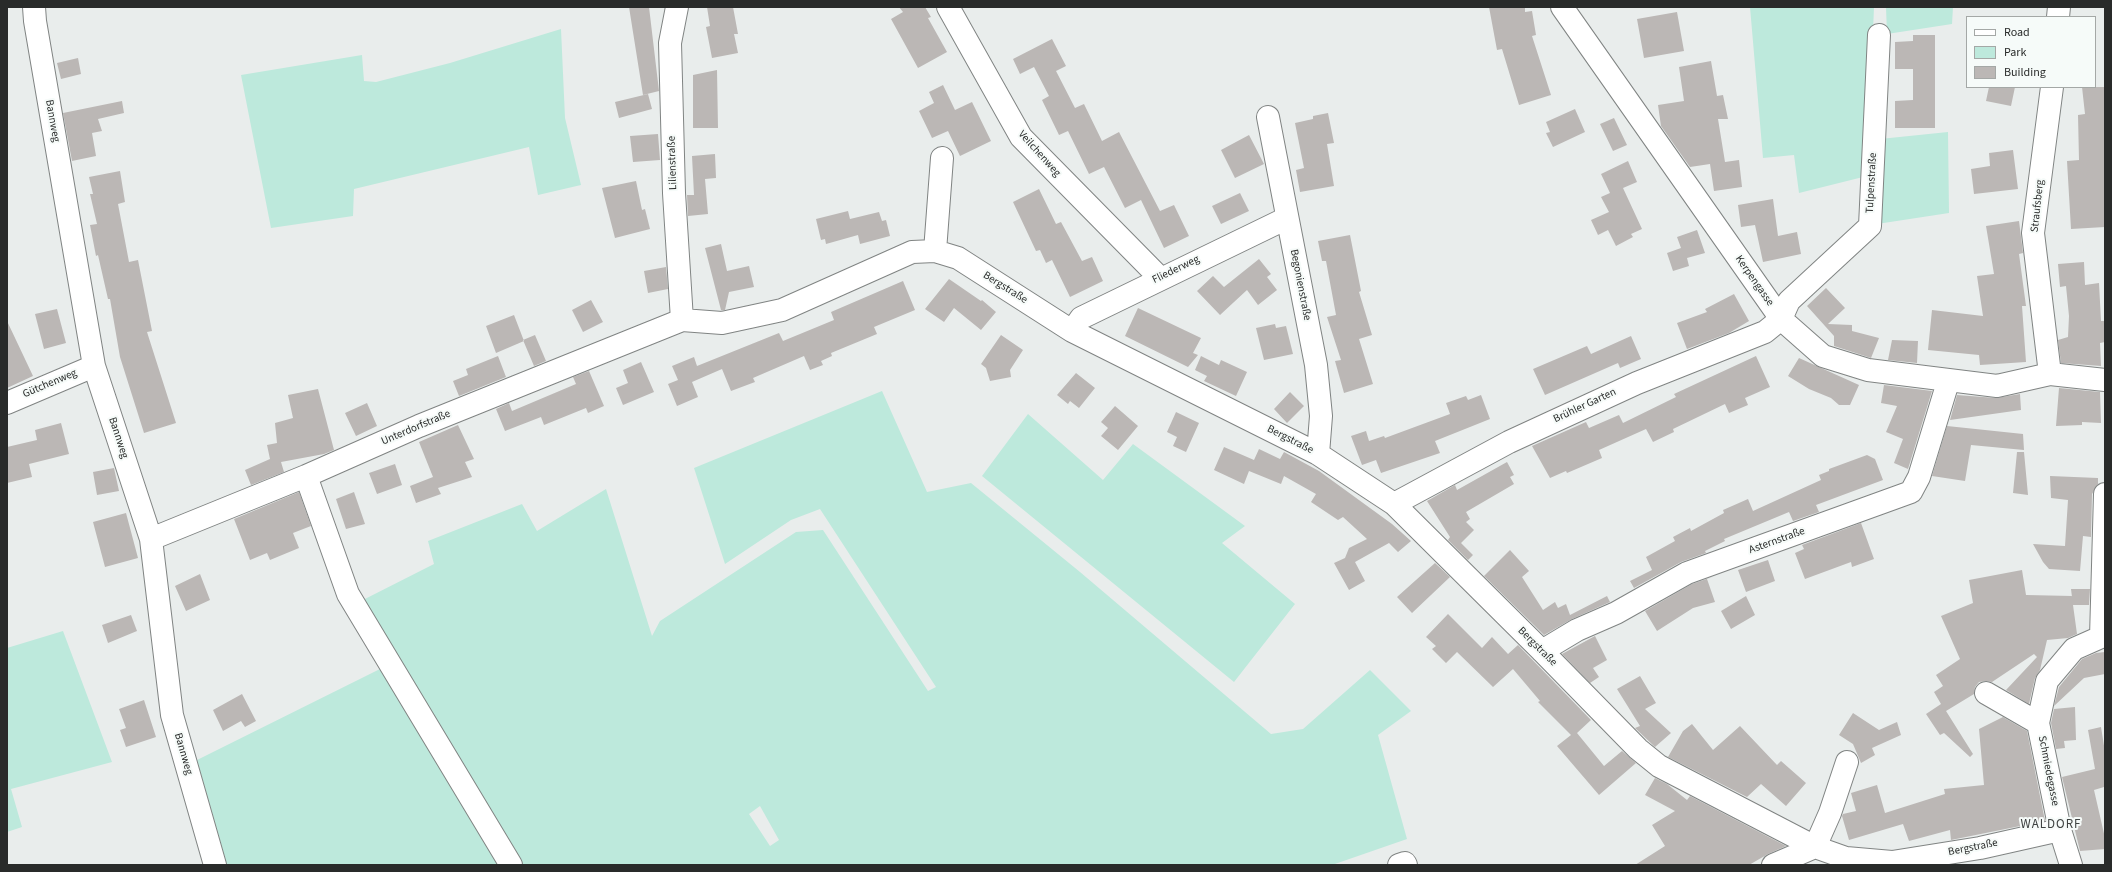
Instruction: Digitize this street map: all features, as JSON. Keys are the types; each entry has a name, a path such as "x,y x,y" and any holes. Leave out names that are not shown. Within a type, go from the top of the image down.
{"street":[{"name":"Bannweg","path":"34,7 36,29 94,366 151,539 172,715 215,865"},
{"name":"Lilienstraße","path":"677,7 670,43 674,193 682,320"},
{"name":"Veilchenweg","path":"948,7 1021,138 1160,278"},
{"name":"Kerpengasse","path":"1562,7 1781,319 1823,356 1868,370 1948,382 1997,386 2050,374 2105,380"},
{"name":"Tulpenstraße","path":"1781,319 1789,301 1870,226 1879,35"},
{"name":"Straufsberg","path":"2050,374 2033,234 2052,88"},
{"name":"Begonienstraße","path":"1268,116 1316,365 1321,416 1318,454"},
{"path":"935,251 942,158"},
{"name":"Fliederweg","path":"1072,331 1081,318 1160,278 1287,218"},
{"name":"Bergstraße","path":"682,320 722,323 782,310 912,252 935,251 958,258 1072,331 1318,454 1394,504 1638,749 1659,766 1815,847 1846,858 1892,862 1980,848 2060,830"},
{"name":"Brühler Garten","path":"1394,504 1509,442 1637,383 1765,332 1781,319"},
{"name":"Unterdorfstraße","path":"151,539 306,476 419,426 682,320"},
{"name":"Gütchenweg","path":"7,403 94,366"},
{"name":"Asternstraße","path":"1542,651 1577,630 1616,613 1687,573 1911,492 1919,477 1948,382"},
{"path":"306,476 348,594 511,865"},
{"name":"Schmiedegasse","path":"2071,865 2060,830 2038,723 2047,681 2074,649 2103,636 2105,494"},
{"name":"Schmiedegasse","path":"1986,693 2038,723"},
{"path":"1773,865 1815,847 1830,813 1847,762"},
{"path":"1399,865 1405,863 1406,865"}],"green space":[{"path":"1750,7 1874,7 1867,176 1799,193 1794,155 1763,158"},
{"path":"1886,7 1953,7 1952,24 1887,34"},
{"path":"561,29 565,118 581,185 538,195 529,147 354,189 353,216 271,228 241,75 362,55 364,81 376,82 450,63"},
{"path":"1948,132 1949,213 1877,224 1880,139"},
{"path":"882,391 927,492 971,483 1080,572 1271,734 1303,729 1370,670 1411,711 1378,735 1407,839 1332,865 227,865 197,760 386,666 357,603 434,564 428,541 522,504 537,531 606,489 652,636 660,621 796,532 823,530 928,691 936,687 820,509 791,520 725,564 694,468","holes":["760,806 779,840 770,846 749,814"]},
{"path":"1028,414 1103,480 1133,444 1245,526 1222,543 1295,604 1234,682 982,476"},
{"path":"63,631 112,762 11,789 22,827 7,832 7,648"}],"building":[{"path":"629,7 649,7 659,91 643,95"},
{"path":"707,7 733,7 738,34 734,34 738,53 712,58 706,27 710,26"},
{"path":"899,7 925,7 931,17 928,18 947,52 918,68 891,19 903,12"},
{"path":"1489,7 1525,7 1525,12 1532,11 1536,35 1532,36 1551,95 1519,105 1502,49 1497,50"},
{"path":"1677,12 1684,51 1644,58 1637,19"},
{"path":"1913,35 1935,35 1935,128 1895,128 1895,101 1913,100 1913,69 1895,69 1895,42 1913,41"},
{"path":"1052,39 1066,66 1056,71 1075,108 1084,104 1102,141 1119,132 1160,211 1174,205 1189,236 1164,248 1141,200 1125,208 1104,167 1089,174 1068,131 1059,135 1042,100 1049,96 1034,67 1020,74 1013,59"},
{"path":"78,58 81,74 61,79 57,63"},
{"path":"1711,61 1717,96 1723,95 1728,119 1718,119 1725,162 1739,160 1742,187 1714,191 1710,164 1690,167 1661,126 1658,105 1684,101 1679,67"},
{"path":"717,70 718,128 693,128 693,75"},
{"path":"943,85 955,110 972,102 991,141 960,156 948,131 932,138 919,111 934,103 929,92"},
{"path":"2105,87 2105,227 2071,229 2067,161 2079,160 2078,115 2085,114 2082,88"},
{"path":"1989,88 2015,88 2011,106 1986,101"},
{"path":"648,94 652,109 619,118 615,102"},
{"path":"122,101 124,113 98,119 102,131 92,133 96,156 72,161 63,113"},
{"path":"1575,109 1585,132 1553,147 1546,133 1550,132 1546,122"},
{"path":"1328,113 1334,143 1327,144 1334,186 1300,192 1296,170 1304,168 1295,123 1313,119 1313,116"},
{"path":"1614,118 1627,145 1613,151 1600,124"},
{"path":"658,134 660,160 633,162 630,136"},
{"path":"1249,135 1264,164 1235,178 1221,150"},
{"path":"2013,150 2018,189 1974,194 1971,169 1990,166 1989,153"},
{"path":"715,154 716,178 705,179 708,214 688,216 687,195 694,195 692,156"},
{"path":"1628,161 1637,182 1623,188 1642,229 1631,234 1633,237 1616,246 1608,230 1598,235 1591,220 1609,212 1601,197 1610,193 1601,174"},
{"path":"120,171 125,202 118,204 129,262 138,260 152,331 147,332 176,423 144,433 120,357 110,299 108,299 98,255 96,256 90,225 97,224 90,194 93,194 89,177"},
{"path":"636,181 642,210 645,209 650,229 615,238 602,188"},
{"path":"1039,189 1056,224 1061,222 1082,261 1092,257 1103,281 1070,297 1052,260 1046,263 1040,250 1036,251 1013,202"},
{"path":"1240,193 1249,211 1221,224 1212,206"},
{"path":"1773,199 1778,236 1797,232 1801,254 1763,262 1755,225 1741,227 1738,205"},
{"path":"848,211 850,219 879,212 882,221 886,220 890,236 860,244 858,235 826,244 825,239 821,240 816,219"},
{"path":"2019,221 2023,253 2019,254 2026,306 2022,306 2026,362 1980,365 1979,355 1928,350 1932,310 1983,316 1977,276 1994,274 1986,226"},
{"path":"1697,230 1705,253 1687,258 1689,266 1673,271 1667,253 1681,248 1677,237"},
{"path":"1350,235 1361,291 1359,292 1372,335 1359,339 1373,384 1344,393 1335,361 1341,360 1327,317 1336,315 1326,261 1322,261 1318,241"},
{"path":"721,244 727,271 749,266 754,287 729,292 725,310 721,310 705,248"},
{"path":"1259,259 1271,274 1267,277 1277,290 1258,305 1247,290 1220,315 1197,291 1213,276 1224,287"},
{"path":"2084,262 2085,285 2099,283 2101,321 2105,321 2105,342 2100,343 2101,366 2061,363 2058,340 2068,337 2069,316 2066,286 2060,287 2058,264"},
{"path":"666,267 668,289 648,293 644,271"},
{"path":"949,279 981,301 982,300 996,312 981,330 954,308 944,322 925,309"},
{"path":"903,281 915,310 874,327 877,334 831,353 832,356 821,361 823,365 810,370 804,356 753,378 755,382 731,391 722,369 692,382 698,397 677,406 668,384 678,380 672,366 694,357 697,366 779,333 783,341 834,320 831,312"},
{"path":"1826,288 1845,308 1828,324 1852,325 1852,331 1879,338 1871,358 1834,346 1834,336 1807,306"},
{"path":"1734,294 1749,321 1729,333 1687,349 1677,323 1707,312 1705,309"},
{"path":"591,300 603,322 583,332 572,310"},
{"path":"1138,308 1201,338 1193,353 1198,355 1188,367 1125,336"},
{"path":"57,309 66,343 44,349 35,314"},
{"path":"514,315 524,341 496,353 486,326"},
{"path":"7,321 33,376 7,388"},
{"path":"1275,324 1276,328 1286,326 1293,354 1264,360 1256,328"},
{"path":"535,335 546,361 534,366 523,340"},
{"path":"1001,335 1023,350 1010,370 1011,377 990,381 986,368 981,364"},
{"path":"1631,336 1641,359 1620,368 1618,363 1545,395 1533,369 1587,346 1591,354"},
{"path":"1892,340 1918,341 1917,363 1888,360"},
{"path":"498,356 506,377 459,396 453,381 468,375 466,369"},
{"path":"1201,356 1219,365 1221,360 1247,372 1236,396 1204,381 1207,376 1195,370"},
{"path":"1756,356 1770,387 1745,398 1748,405 1729,413 1725,404 1673,429 1674,432 1653,442 1646,429 1599,450 1602,458 1567,473 1566,471 1550,478 1532,446 1586,422 1589,428 1619,415 1623,423 1676,397 1674,394"},
{"path":"1799,358 1859,385 1850,405 1839,405 1831,398 1809,389 1788,376"},
{"path":"641,362 654,392 623,405 616,388 628,383 623,370"},
{"path":"589,371 604,406 588,413 586,408 544,425 541,417 505,431 496,409 509,403 512,411 576,384 573,377"},
{"path":"1076,373 1095,388 1079,408 1070,401 1068,404 1057,395"},
{"path":"1884,385 1932,391 1908,469 1894,463 1903,439 1886,432 1897,406 1881,403"},
{"path":"2059,388 2100,392 2101,423 2082,422 2082,425 2056,426"},
{"path":"318,389 334,450 324,454 281,462 284,472 251,485 245,470 270,459 267,445 277,443 275,423 293,418 288,395"},
{"path":"1290,392 1304,406 1287,423 1274,409"},
{"path":"2020,394 2021,410 1950,420 1957,395 1996,398"},
{"path":"1481,395 1490,419 1435,441 1440,453 1381,473 1376,460 1362,465 1351,436 1366,431 1369,441 1384,436 1385,438 1450,414 1446,403 1466,396 1468,400"},
{"path":"367,403 377,426 356,436 345,413"},
{"path":"1115,406 1138,426 1118,450 1101,436 1108,428 1101,422"},
{"path":"1176,412 1199,423 1186,452 1173,446 1177,437 1167,432"},
{"path":"61,423 69,454 29,464 32,477 7,483 7,447 37,440 35,430"},
{"path":"458,425 474,459 465,462 472,477 438,488 441,494 416,503 410,486 433,477 419,442"},
{"path":"1947,426 2023,434 2024,450 1971,445 1965,481 1932,476"},
{"path":"1224,447 1254,460 1259,449 1280,459 1284,452 1319,471 1392,524 1411,541 1398,552 1389,543 1355,562 1365,581 1349,590 1334,563 1345,558 1349,548 1367,539 1343,517 1338,520 1311,502 1316,494 1284,476 1281,484 1249,471 1244,484 1214,470"},
{"path":"2017,452 2024,452 2028,495 2013,493"},
{"path":"1867,455 1875,459 1883,480 1816,505 1819,512 1793,521 1789,512 1724,539 1725,541 1705,551 1706,553 1681,562 1634,588 1630,581 1652,570 1646,557 1675,541 1673,537 1690,528 1691,531 1724,513 1723,510 1748,499 1753,511 1821,480 1819,475 1829,471 1829,469"},
{"path":"1507,462 1514,475 1510,477 1514,484 1466,512 1470,519 1466,522 1474,530 1461,543 1473,555 1468,560 1448,540 1450,537 1427,501 1455,485 1457,490"},
{"path":"395,464 402,485 377,494 369,473"},
{"path":"114,468 119,491 97,495 93,472"},
{"path":"2050,476 2098,478 2098,484 2092,494 2091,537 2083,536 2080,571 2049,569 2043,562 2033,544 2065,546 2068,500 2051,498"},
{"path":"299,492 311,526 293,533 299,548 270,560 267,553 250,560 234,519"},
{"path":"354,492 365,524 346,529 336,499"},
{"path":"126,513 138,558 105,567 93,522"},
{"path":"1861,523 1874,559 1852,567 1851,562 1805,579 1795,553 1804,549 1802,545"},
{"path":"1510,550 1529,571 1522,577 1543,610 1555,602 1558,608 1566,604 1570,615 1607,596 1610,602 1572,619 1544,635 1484,576"},
{"path":"1768,560 1775,581 1746,592 1738,570"},
{"path":"1435,563 1450,577 1412,613 1397,597"},
{"path":"2022,570 2026,595 2072,596 2071,589 2090,589 2089,605 2073,605 2077,634 2068,638 2047,640 2040,670 2035,678 2029,704 2006,690 2037,657 2034,654 1992,682 1979,682 1975,687 1974,694 1946,711 1973,754 1970,757 1944,733 1940,735 1926,714 1941,704 1934,692 1943,686 1936,675 1960,659 1941,616 1973,603 1969,580"},
{"path":"200,574 210,600 186,611 175,586"},
{"path":"1715,576 1707,579 1715,602 1693,608 1657,631 1645,611 1692,584"},
{"path":"1746,596 1755,615 1731,629 1721,611"},
{"path":"1448,614 1482,648 1492,637 1508,654 1518,645 1591,720 1577,733 1604,766 1622,751 1636,763 1599,795 1557,746 1571,735 1538,702 1540,701 1513,669 1493,687 1457,652 1446,663 1432,649 1436,646 1426,637"},
{"path":"131,615 137,631 108,643 102,625"},
{"path":"1595,636 1607,660 1593,668 1599,677 1590,683 1562,654"},
{"path":"2105,652 2105,674 2084,678 2054,706 2059,687 2082,659 2096,653"},
{"path":"1640,676 1656,703 1645,709 1671,733 1655,747 1635,728 1640,726 1617,689"},
{"path":"242,694 256,721 245,727 241,721 223,731 213,710"},
{"path":"144,700 156,737 126,747 120,730 126,728 119,709"},
{"path":"2075,707 2076,740 2064,741 2065,748 2056,749 2051,723 2054,709"},
{"path":"1853,713 1879,730 1897,722 1901,735 1872,748 1875,755 1861,763 1853,744 1839,735"},
{"path":"2003,717 2027,731 2045,821 1951,840 1950,830 1909,841 1903,824 1849,840 1842,816 1843,814 1856,811 1851,793 1877,785 1885,813 1945,794 1944,789 1984,785 1979,729"},
{"path":"1692,724 1713,750 1740,726 1777,765 1781,761 1806,783 1786,806 1761,784 1747,797 1668,757 1683,731"},
{"path":"2101,727 2105,752 2105,785 2104,787 2094,790 2105,838 2105,849 2080,851 2062,777 2095,769 2088,730"},
{"path":"1655,778 1667,784 1687,800 1690,796 1786,846 1749,865 1635,865 1665,846 1652,825 1675,811 1645,795"}],"district":[{"name":"WALDORF","path":"2051,825"}]}
